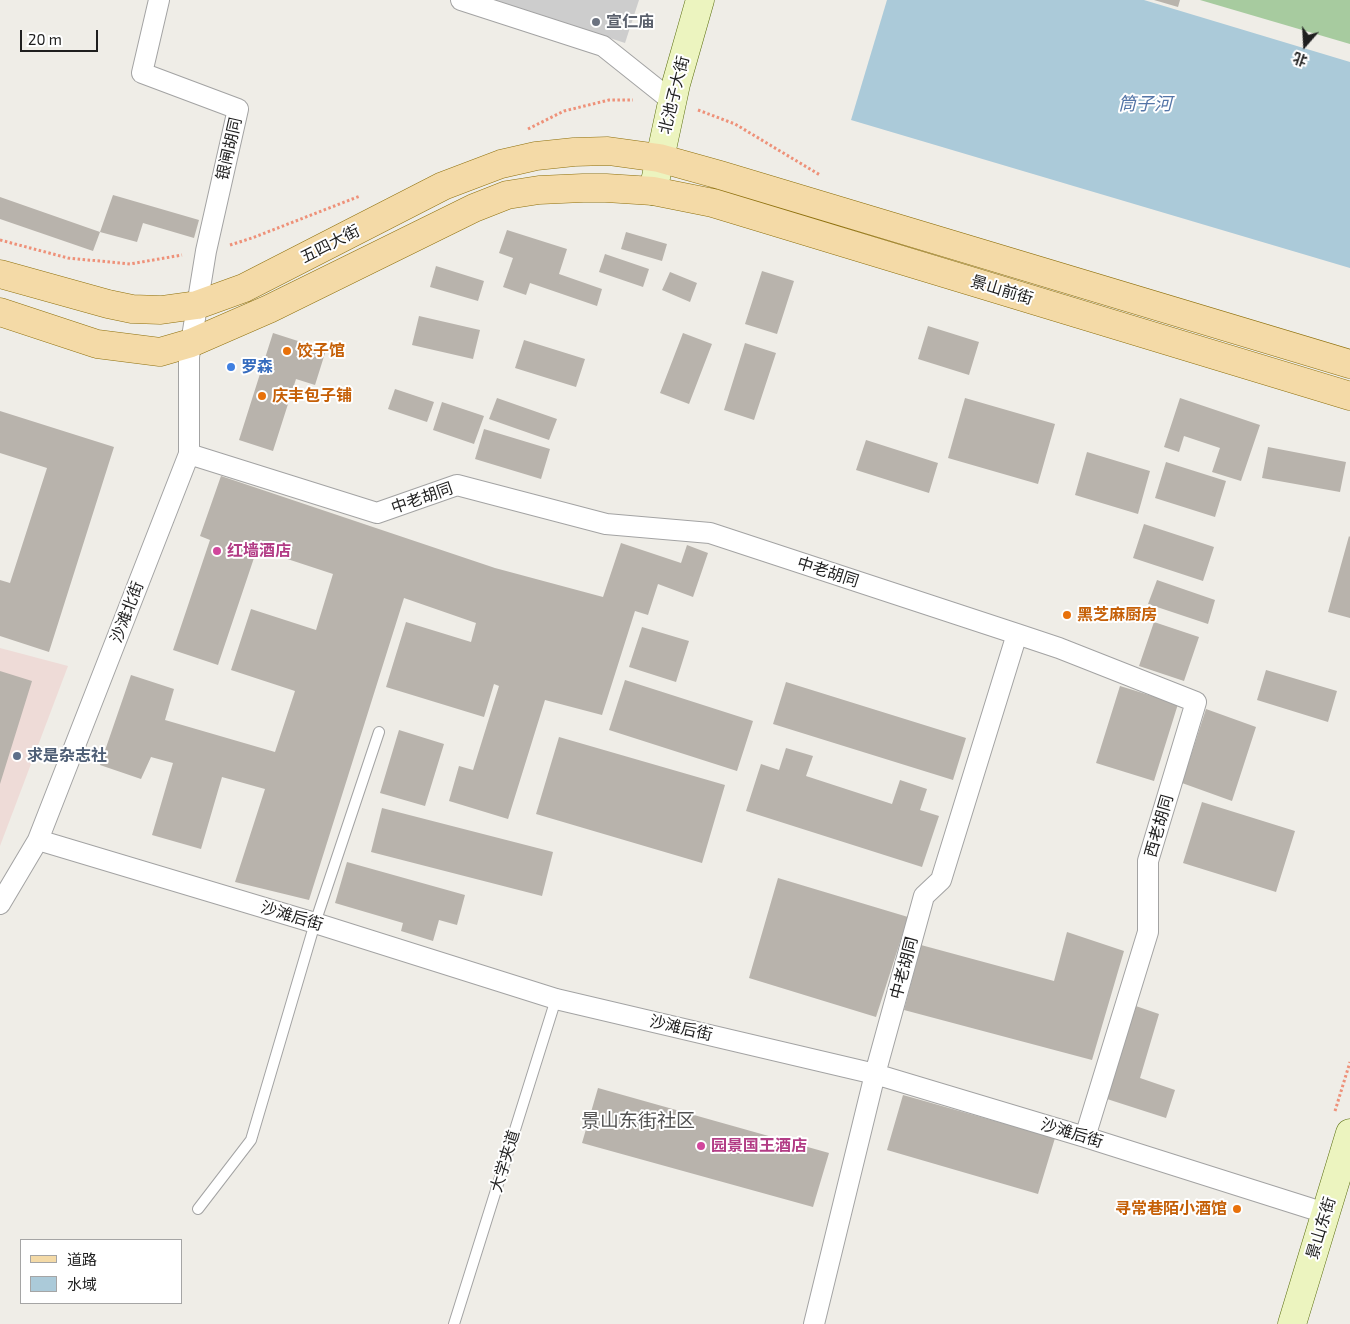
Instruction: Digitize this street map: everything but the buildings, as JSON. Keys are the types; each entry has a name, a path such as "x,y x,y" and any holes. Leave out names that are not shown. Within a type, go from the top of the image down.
{"main road":[{"name":"五四大街","path":"0,274 89,300 132,309 161,310 197,305 244,288 443,186 501,164 536,156 574,152 608,151 659,158"},
{"name":"景山前街","path":"659,158 1350,364"},
{"name":"五四大街","path":"0,312 97,344 160,352 191,343 269,310 474,208 507,195 539,190 583,188 653,191"},
{"name":"景山前街","path":"653,191 713,204 1350,396"}],"street":[{"name":"银闸胡同","path":"159,0 142,73 238,109 206,251 197,305"},
{"path":"462,0 603,46 672,101"},
{"name":"北池子大街","path":"653,191 672,101 700,0"},
{"name":"沙滩北街","path":"0,904 38,840 189,454 189,357 197,305"},
{"name":"中老胡同","path":"189,454 377,513 457,485 606,524 710,533 1017,634 942,880 924,896 875,1074 814,1324"},
{"name":"西老胡同","path":"1017,634 1059,648 1196,702 1148,861 1148,932 1085,1137"},
{"name":"沙滩后街","path":"38,840 315,923 556,999 875,1074 1085,1137 1325,1213"},
{"name":"景山东街","path":"1292,1324 1350,1133"}],"lane":[{"path":"198,1209 250,1140 315,923 379,732"},
{"name":"大学夹道","path":"454,1324 556,999"}],"shaded area":[{"name":"宣仁庙","path":"494,0 639,0 625,43"},
{"name":"求是杂志社","path":"0,648 68,666 0,846"}],"green space":[{"path":"1200,0 1350,0 1350,44"}],"water":[{"name":"筒子河","path":"887,0 1144,0 1350,62 1350,268 851,120"}],"place":[{"name":"宣仁庙","path":"596,22"},
{"name":"饺子馆","path":"287,351"},
{"name":"罗森","path":"231,367"},
{"name":"庆丰包子铺","path":"262,396"},
{"name":"红墙酒店","path":"217,551"},
{"name":"黑芝麻厨房","path":"1067,615"},
{"name":"求是杂志社","path":"17,756"},
{"name":"园景国王酒店","path":"701,1146"},
{"name":"寻常巷陌小酒馆","path":"1237,1209"}],"district":[{"name":"景山东街社区","path":"638,1121"}]}
